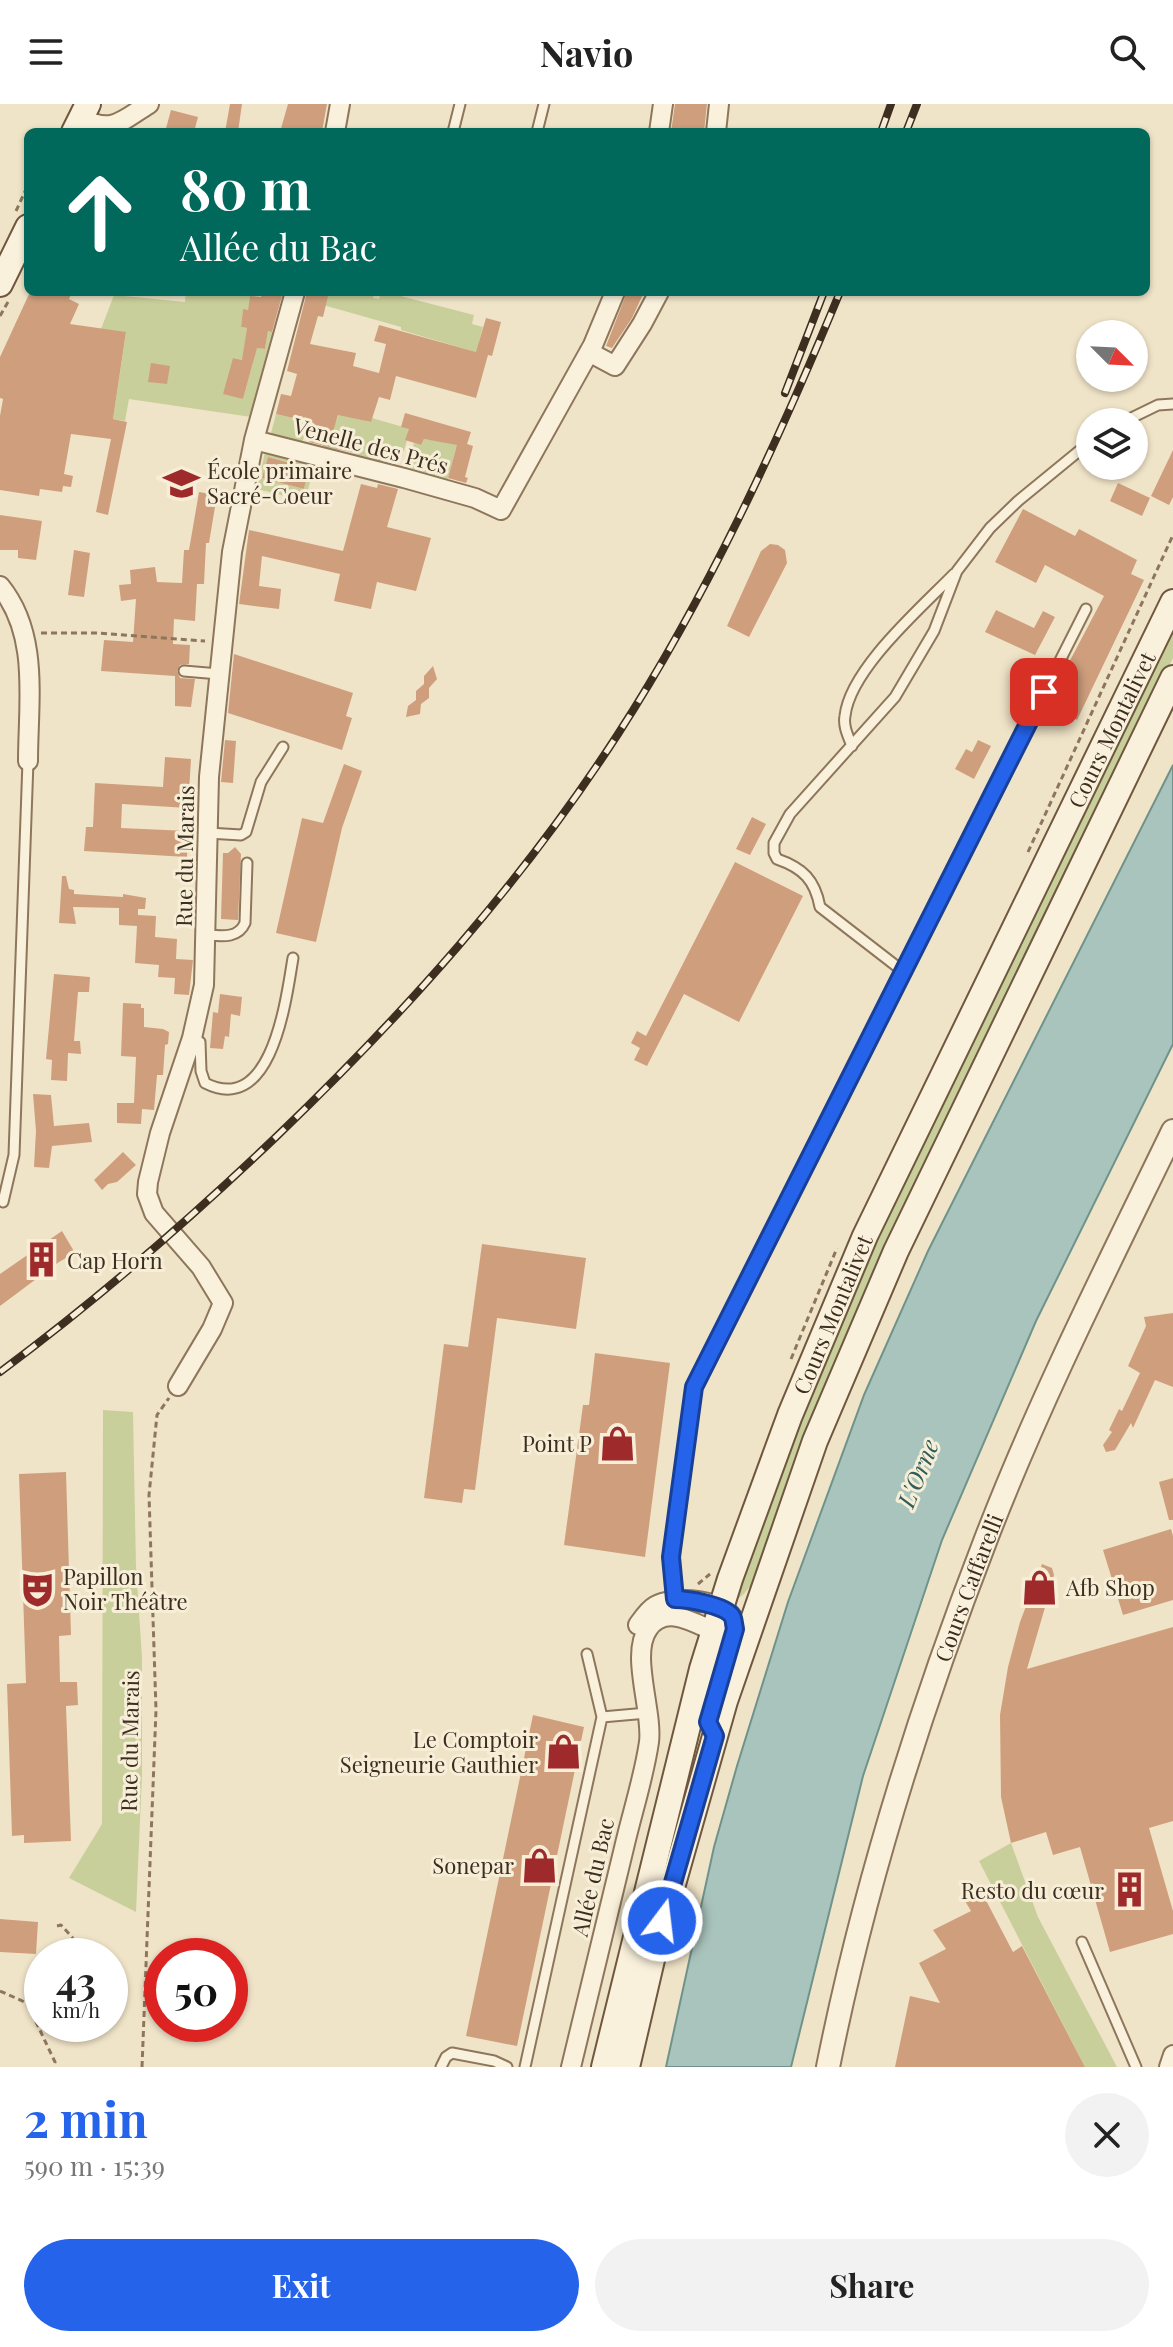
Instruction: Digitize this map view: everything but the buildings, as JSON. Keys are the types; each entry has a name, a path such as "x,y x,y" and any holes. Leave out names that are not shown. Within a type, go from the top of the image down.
{"main road":[{"path":"0,284 24,235"},
{"name":"Cours Montalivet","path":"604,2067 684,1735 717,1620 790,1415 865,1236 1173,602"},
{"name":"Cours Montalivet","path":"627,2067 654,1951 715,1736 751,1621 815,1441 896,1251 1173,678"}],"street":[{"path":"81,118 101,126 114,126 149,104"},
{"path":"336,128 340,104"},
{"path":"660,128 663,104"},
{"path":"716,128 719,104"},
{"name":"Rue du Marais","path":"178,1386 212,1329 223,1303 201,1267 162,1225 147,1194 154,1153 192,1038 204,985 209,777 232,552 254,440 294,296"},
{"path":"613,296 589,352 615,366 657,296"},
{"name":"Venelle des Prés","path":"254,440 475,498 501,510 589,352"},
{"path":"0,586 16,611 25,635 30,673 28,761"},
{"name":"Cours Caffarelli","path":"828,2067 855,1952 912,1746 986,1538 1080,1323 1173,1131"},
{"path":"675,1599 685,1599 717,1620 731,1615 735,1629 708,1722 715,1736"},
{"name":"Allée du Bac","path":"646,1705 632,1656 635,1630 656,1605 675,1599"},
{"name":"Allée du Bac","path":"571,2067 650,1740 641,1647 650,1626 661,1617 717,1620"},
{"path":"1169,2067 1173,2055"}],"lane":[{"path":"454,128 460,104"},
{"path":"538,128 544,104"},
{"path":"1148,410 1158,405 1173,404"},
{"path":"852,746 845,728 845,715 851,696 880,649 957,571 990,528 1076,453"},
{"path":"904,972 820,907 817,890 811,880 796,866 777,859 774,843 790,814 895,697 934,631 957,571"},
{"path":"675,1599 671,1557 694,1387 1086,609"},
{"path":"184,671 219,674"},
{"path":"208,833 241,835 246,832 261,782 283,747"},
{"path":"3,1202 14,1155 28,761"},
{"path":"206,935 237,934 242,930 245,923 247,863"},
{"path":"192,1038 200,1042 201,1071 205,1083 219,1090 235,1089 256,1076 272,1050 282,1022 293,958"},
{"path":"525,2067 602,1717 587,1654"},
{"path":"602,1717 646,1705"},
{"path":"1082,1942 1136,2067"},
{"path":"441,2067 452,2053 494,2061 504,2066"}],"path":[{"path":"46,633 98,633 214,641"},
{"name":"Rue du Marais","path":"142,2067 156,1710 149,1495 157,1415"},
{"path":"695,1590 703,1577 713,1574"},
{"path":"57,1926 61,1925 72,1938"},
{"path":"0,1991 27,2003 55,2062 54,2067"}],"green space":[{"path":"114,296 185,302 186,296 254,296 250,297 248,311 243,310 241,327 247,328 245,346 265,349 268,331 274,332 251,417 129,399 125,421 113,419 126,333 101,329","holes":["234,358 253,363 243,399 224,393"]},
{"path":"324,296 374,296 379,299 380,296 400,296 474,315 472,324 483,327 479,342 485,345 482,354 316,303"},
{"path":"296,406 311,410 302,444 270,437 276,414 293,418"},
{"path":"339,414 370,422 372,418 410,429 404,451 386,450 382,464 353,455 355,445 341,442 338,453 323,449 328,420 336,422"},
{"path":"424,439 469,445 467,451 456,449 446,485 405,473 414,443 421,445"},
{"path":"271,449 316,460 305,501 257,489 265,452","holes":["268,457 309,468 304,489 262,478"]},
{"path":"1173,621 1173,658 896,1233 754,1581 734,1602 828,1347 884,1223"},
{"path":"103,1410 133,1412 136,1567 142,1657 142,1776 136,1912 69,1878 102,1824"},
{"path":"1011,1843 1038,1917 1117,2067 1085,2067 979,1861"}],"water":[{"name":"L'Orne","path":"1173,765 1173,1044 1036,1321 942,1540 863,1776 791,2067 666,2067 714,1847 737,1766 788,1602 864,1395 928,1251"}],"railway":[{"path":"882,128 891,104"},
{"path":"908,128 917,104"},
{"path":"785,393 822,296"},
{"path":"0,1372 141,1259 276,1137 415,995 542,843 651,682 711,574 766,462 838,296"}],"place":[{"name":"École primaire Sacré-Coeur","path":"181,483"},
{"name":"Cap Horn","path":"41,1260"},
{"name":"Point P","path":"618,1443"},
{"name":"Afb Shop","path":"1040,1587"},
{"name":"Papillon Noir Théâtre","path":"37,1589"},
{"name":"Le Comptoir Seigneurie Gauthier","path":"564,1752"},
{"name":"Sonepar","path":"540,1865"},
{"name":"Resto du cœur","path":"1130,1890"}],"route":[{"path":"662,1921 715,1736 708,1722 735,1629 727,1611 693,1600 675,1599 673,1588 671,1557 694,1387 1044,692"}]}
